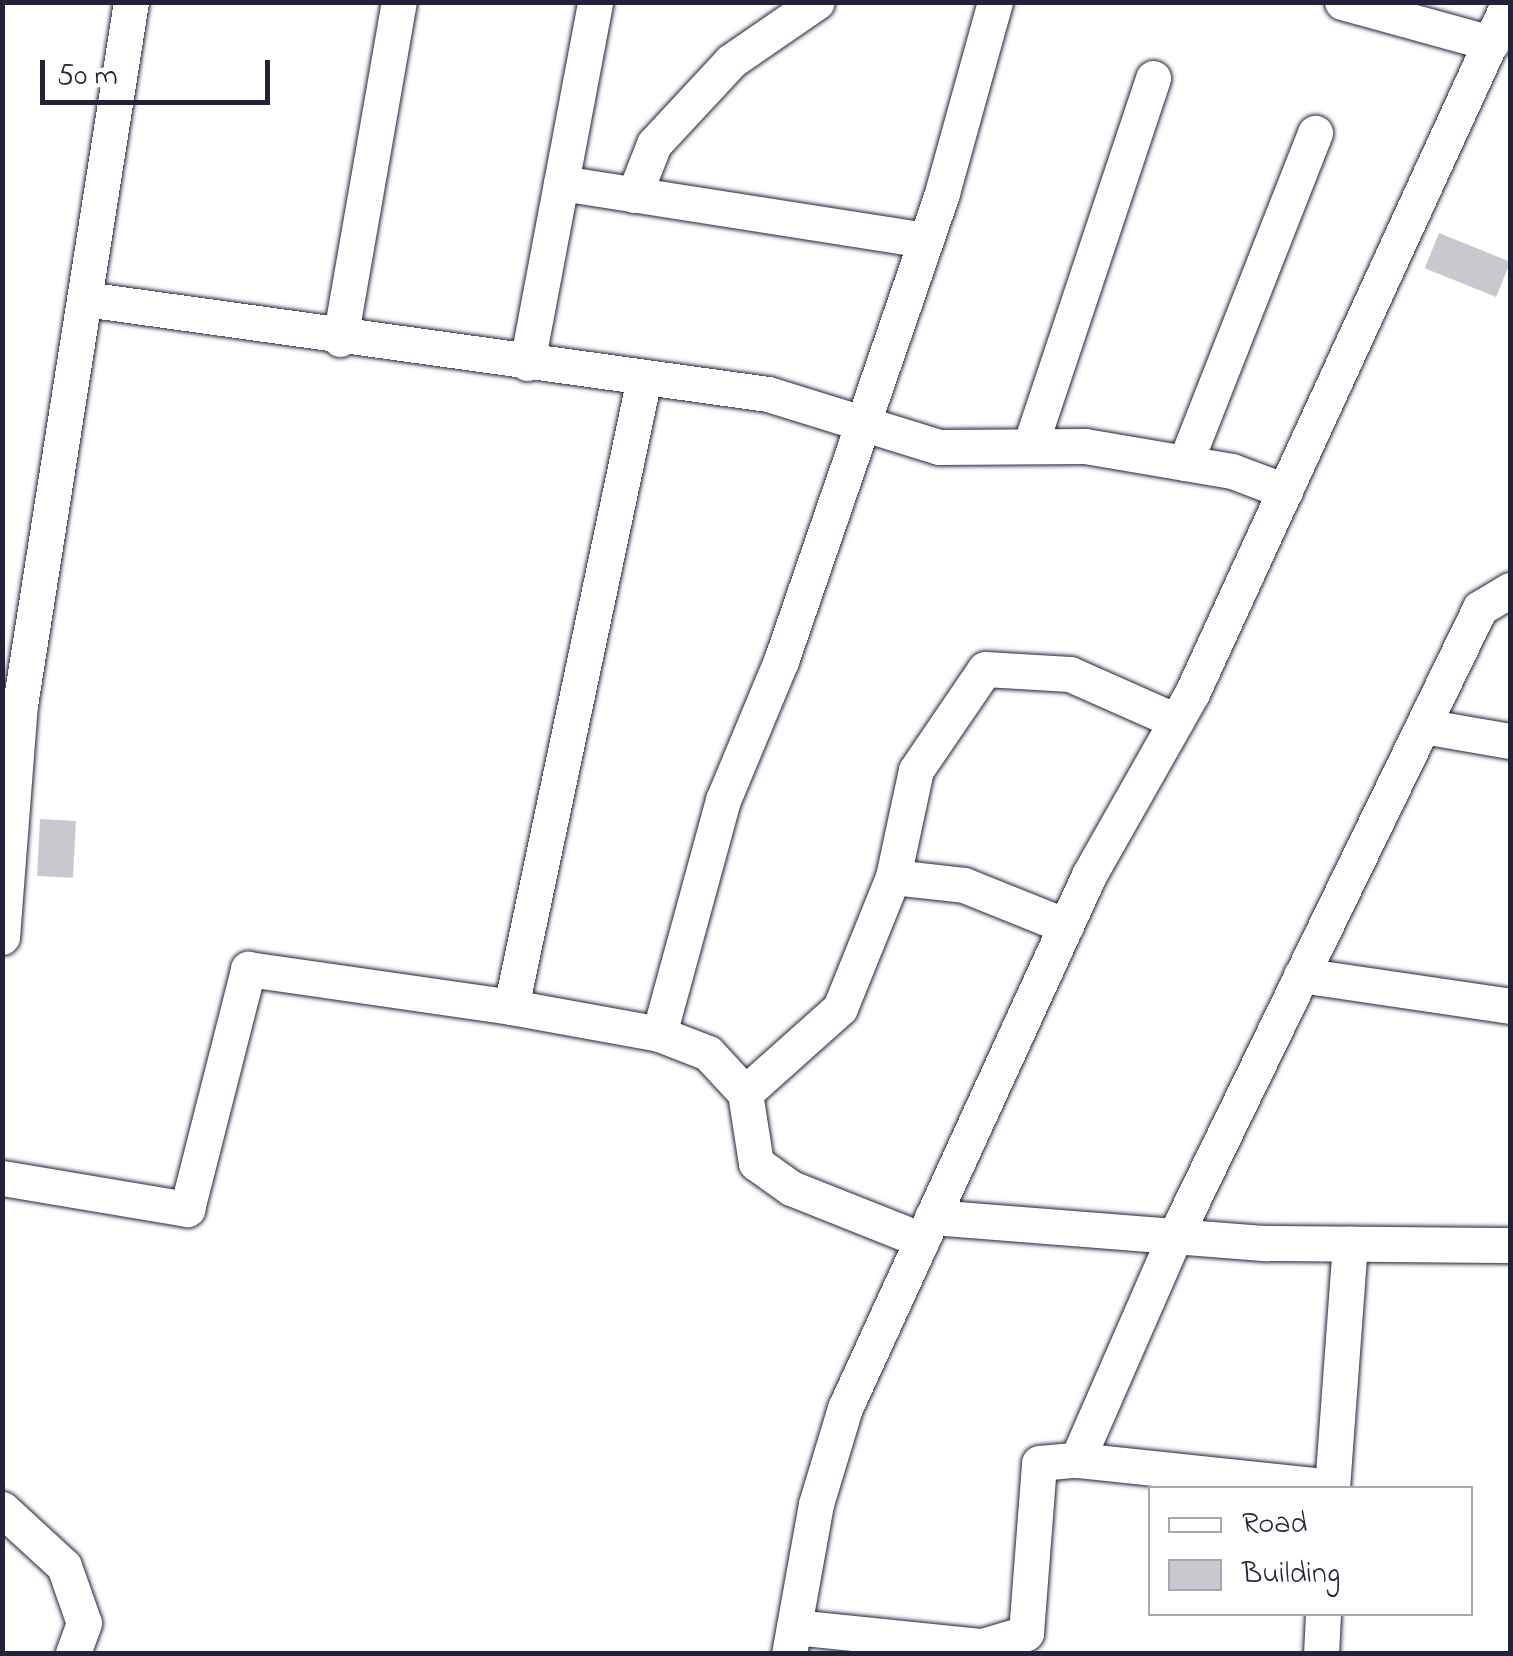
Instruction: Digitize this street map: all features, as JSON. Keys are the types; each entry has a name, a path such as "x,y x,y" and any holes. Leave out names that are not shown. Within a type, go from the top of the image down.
{"street":[{"path":"3,918 8,796 20,705 131,2"},
{"path":"340,338 399,2"},
{"path":"527,363 596,2"},
{"path":"634,195 654,144 731,61 817,2"},
{"path":"659,1034 723,800 781,661 925,240 995,2"},
{"path":"1342,2 1491,43"},
{"path":"1314,1486 1076,1460 1039,1464 1026,1633 982,1646 792,1640 816,1504 845,1408 1066,926 1176,721 1510,2"},
{"path":"1030,446 1154,78"},
{"path":"1185,463 1315,133"},
{"path":"561,184 925,240"},
{"path":"84,300 768,394 939,447 1085,446 1185,463 1285,491"},
{"path":"511,1007 644,378"},
{"path":"1076,1460 1175,1236 1480,608 1510,590"},
{"path":"746,1092 840,1008 894,877 916,770 985,670 1070,674 1176,721"},
{"path":"1422,726 1510,741"},
{"path":"894,877 964,885 1066,926"},
{"path":"2,1178 188,1208 248,970 511,1007 659,1034 708,1052 746,1092 756,1164 791,1188 927,1229 1350,1244 1510,1245"},
{"path":"1302,975 1510,1006"},
{"path":"1332,1486 1350,1244"},
{"path":"2,1509 64,1566 84,1622 73,1654"},
{"path":"1321,1654 1324,1616"}],"building":[{"path":"1439,233 1510,262 1496,297 1425,268"},
{"path":"40,819 76,821 73,878 37,876"}]}
